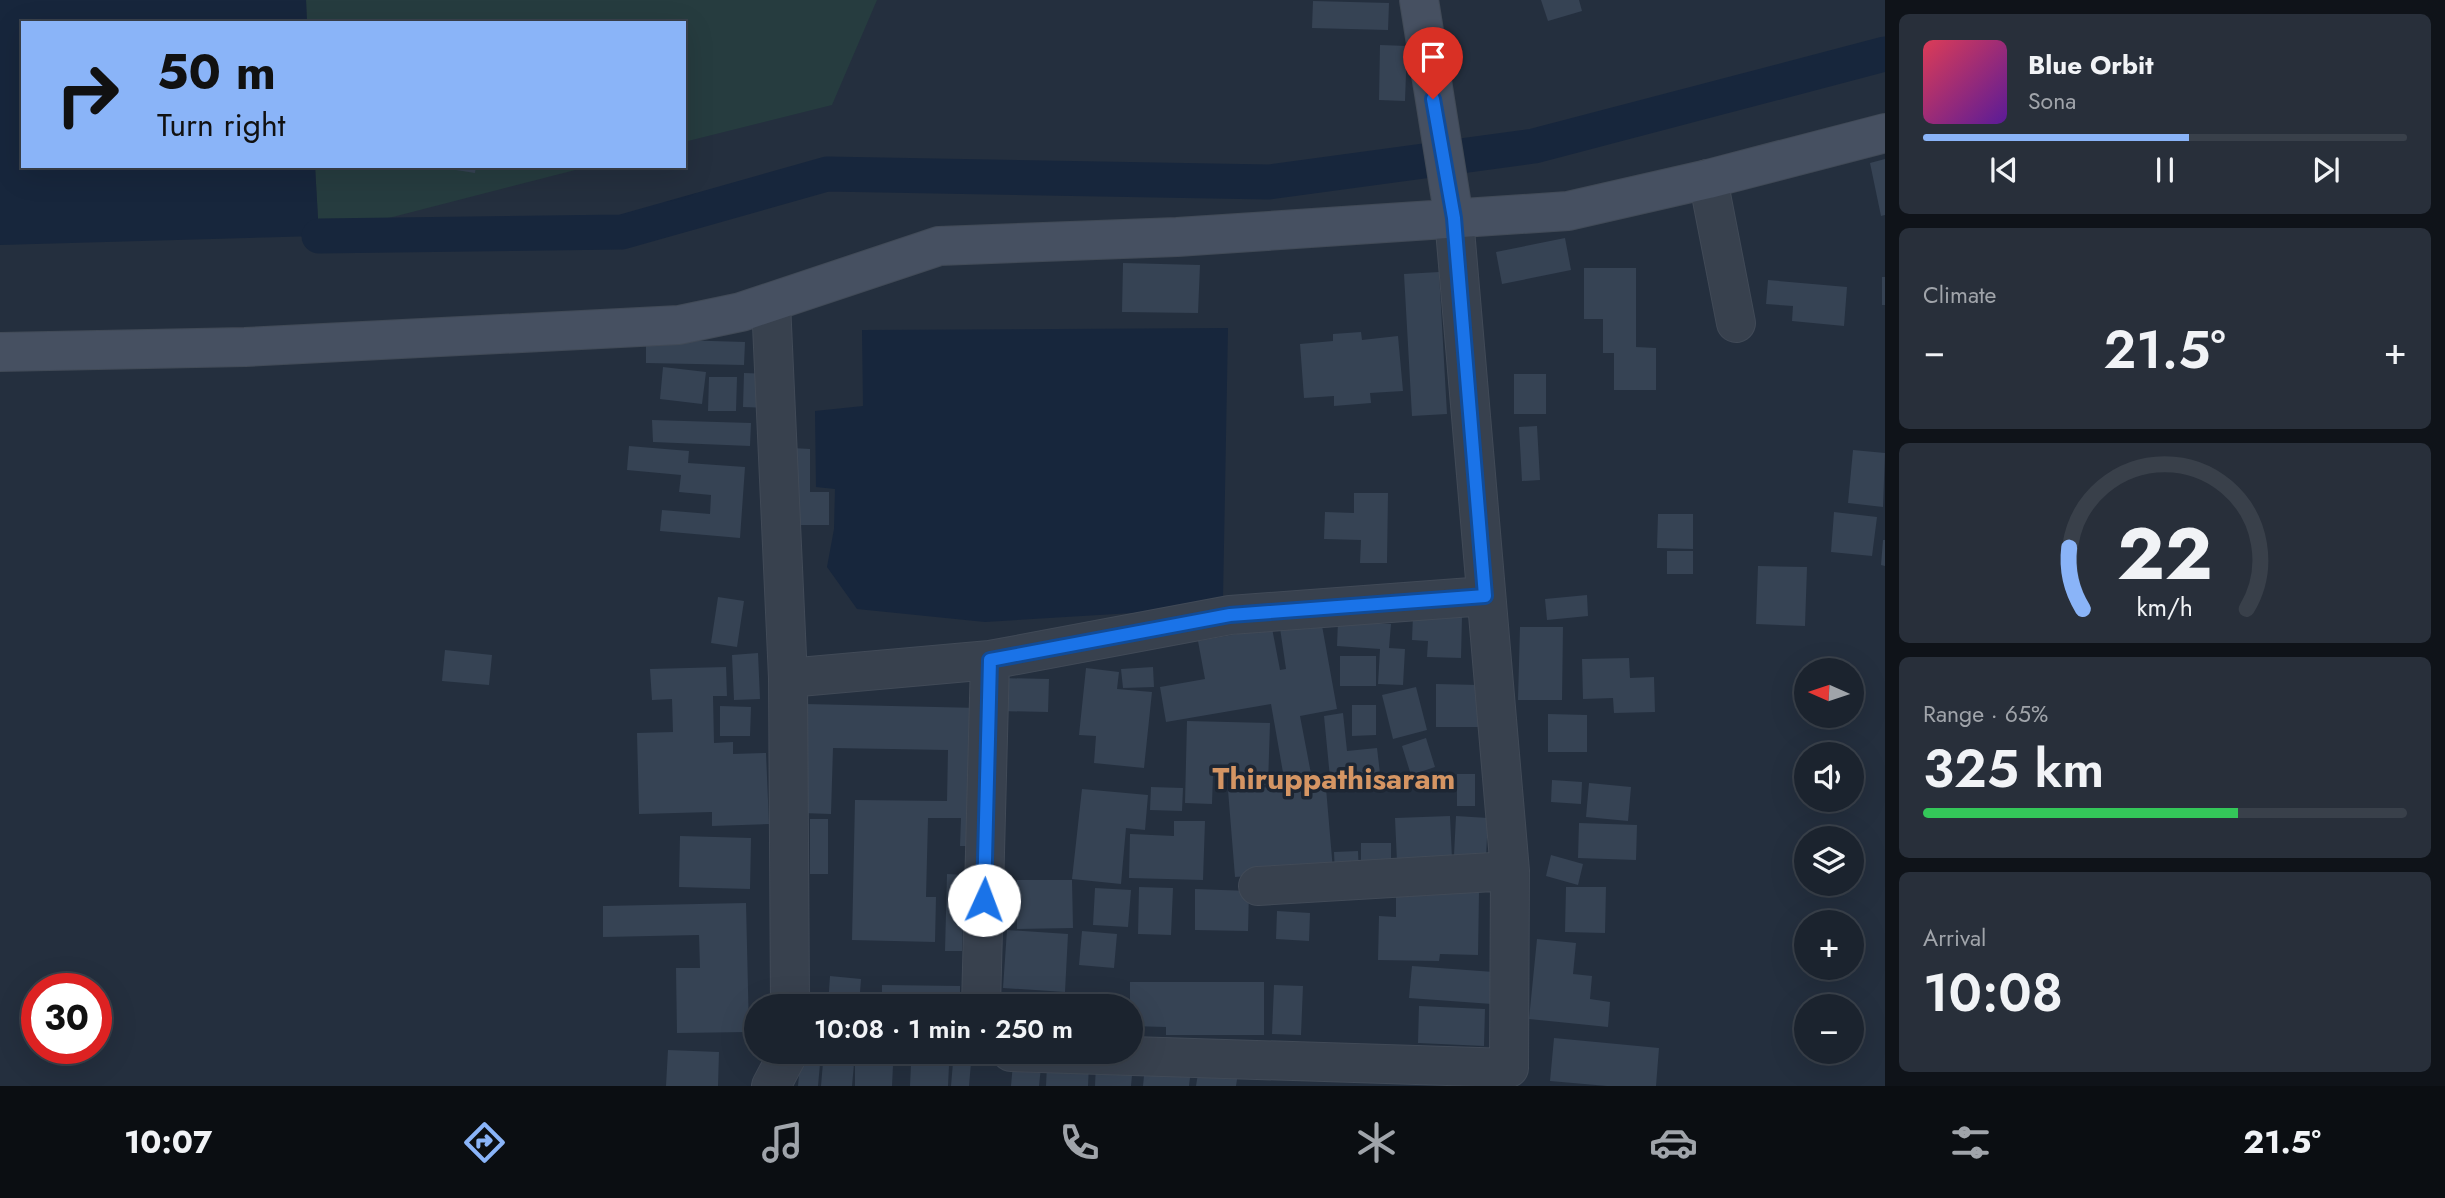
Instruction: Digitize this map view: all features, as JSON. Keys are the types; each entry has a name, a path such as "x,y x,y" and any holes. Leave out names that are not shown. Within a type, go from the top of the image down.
{"street":[{"path":"1143,1056 1509,1068 1510,871 1452,204 1419,0"},
{"path":"0,352 259,346 679,325 771,303 939,246 1177,237 1452,204 1569,211 1708,180 1885,133"},
{"path":"1708,180 1736,324"},
{"path":"771,303 788,678 790,994"},
{"path":"788,678 990,660 1230,615 1485,596"},
{"path":"981,994 990,660"},
{"path":"1258,886 1510,871"},
{"path":"771,1086 783,1064"}],"green space":[{"path":"306,0 877,0 832,105 686,142 686,21 307,21"},
{"path":"315,168 583,168 319,236"}],"water":[{"path":"0,0 306,0 307,21 21,21 21,168 315,168 319,236 0,245"},
{"path":"1228,328 1223,599 1198,609 985,622 857,609 827,567 834,529 835,489 816,487 815,411 863,406 862,330"}],"building":[{"path":"1541,0 1579,0 1582,11 1548,21"},
{"path":"1313,1 1389,3 1388,30 1312,28"},
{"path":"1380,45 1407,46 1405,101 1379,100"},
{"path":"1885,159 1885,215 1881,216 1870,163"},
{"path":"456,168 476,168 475,173"},
{"path":"1565,238 1571,270 1502,284 1496,252"},
{"path":"1123,263 1200,265 1198,313 1122,312"},
{"path":"1584,268 1636,268 1636,347 1656,348 1656,390 1614,390 1614,353 1603,353 1603,319 1584,319"},
{"path":"1439,272 1447,414 1412,416 1404,274"},
{"path":"1882,277 1885,277 1885,305 1882,305"},
{"path":"1768,280 1847,287 1844,326 1792,321 1793,306 1766,304"},
{"path":"1361,332 1362,340 1398,336 1403,391 1370,393 1371,403 1334,406 1334,396 1304,398 1300,344 1333,341 1333,334"},
{"path":"646,339 745,342 744,365 646,363"},
{"path":"663,367 706,372 702,404 660,399"},
{"path":"744,373 771,374 771,408 743,407"},
{"path":"1514,374 1546,374 1546,414 1514,414"},
{"path":"709,377 737,377 736,411 708,411"},
{"path":"652,420 751,423 750,446 653,442"},
{"path":"1537,426 1540,480 1522,481 1519,427"},
{"path":"629,446 689,451 688,463 745,467 740,538 660,531 662,510 710,514 711,495 679,492 681,475 627,470"},
{"path":"792,448 810,449 810,492 829,492 829,525 791,525"},
{"path":"1853,450 1885,453 1883,507 1848,503"},
{"path":"1354,493 1388,493 1387,563 1360,563 1361,540 1324,539 1325,512 1354,513"},
{"path":"1834,512 1877,517 1872,556 1831,552"},
{"path":"1658,514 1693,514 1693,549 1657,548"},
{"path":"1885,540 1885,566 1881,565"},
{"path":"1667,551 1693,551 1693,574 1667,574"},
{"path":"1758,566 1807,567 1805,626 1756,624"},
{"path":"1587,595 1588,616 1547,620 1545,599"},
{"path":"718,597 744,601 737,647 711,643"},
{"path":"1413,615 1462,616 1461,658 1427,657 1428,641 1412,640"},
{"path":"1321,620 1337,709 1300,716 1312,779 1285,784 1271,704 1166,722 1160,687 1205,679 1198,641 1272,628 1280,670 1286,669 1280,628"},
{"path":"1338,621 1391,624 1389,648 1405,649 1403,685 1378,684 1380,649 1337,646"},
{"path":"1520,627 1563,627 1562,700 1518,700"},
{"path":"445,650 492,655 489,685 442,681"},
{"path":"758,653 760,699 734,700 732,655"},
{"path":"1340,656 1376,656 1376,686 1340,686"},
{"path":"1629,658 1630,678 1654,677 1655,712 1614,713 1613,698 1583,699 1582,659"},
{"path":"726,667 727,696 713,696 714,743 733,742 733,754 766,753 769,824 712,826 712,812 639,814 637,733 673,732 672,699 652,700 650,669"},
{"path":"1153,667 1154,687 1123,688 1121,669"},
{"path":"1086,668 1119,672 1117,689 1152,692 1144,768 1094,763 1096,736 1079,735"},
{"path":"999,678 1049,679 1048,712 999,711"},
{"path":"1436,684 1479,685 1479,727 1436,727"},
{"path":"1416,687 1427,730 1393,739 1382,695"},
{"path":"805,704 980,708 977,846 960,846 961,818 928,818 926,897 936,897 935,942 852,940 855,800 947,801 948,750 833,748 831,814 802,813"},
{"path":"1352,705 1376,705 1376,735 1352,736"},
{"path":"720,706 751,707 750,736 720,736"},
{"path":"1343,713 1347,751 1377,748 1381,782 1331,788 1324,716"},
{"path":"1548,714 1587,715 1587,752 1548,752"},
{"path":"1187,721 1270,723 1268,785 1242,784 1242,775 1213,774 1212,804 1185,803"},
{"path":"1426,738 1435,767 1411,775 1402,746"},
{"path":"1457,774 1475,774 1475,806 1457,806"},
{"path":"1552,780 1582,782 1581,804 1551,802"},
{"path":"1589,783 1631,787 1628,821 1586,817"},
{"path":"1151,787 1183,788 1182,811 1150,810"},
{"path":"1271,787 1272,792 1326,788 1333,870 1235,877 1228,790"},
{"path":"1082,789 1148,795 1145,830 1126,828 1121,884 1072,879"},
{"path":"1450,816 1452,859 1397,862 1395,818"},
{"path":"1456,816 1488,818 1486,857 1454,855"},
{"path":"810,819 828,819 828,874 810,874"},
{"path":"1174,821 1205,821 1203,880 1129,878 1130,834 1174,836"},
{"path":"1579,823 1637,825 1636,860 1578,858"},
{"path":"680,836 751,838 750,889 679,887"},
{"path":"1361,843 1391,843 1391,869 1361,870"},
{"path":"1358,851 1359,874 1335,875 1334,852"},
{"path":"1551,855 1583,864 1578,885 1546,876"},
{"path":"947,874 964,875 962,951 945,951"},
{"path":"1017,880 1072,880 1073,928 1017,929"},
{"path":"1139,887 1173,888 1171,935 1138,934"},
{"path":"1566,887 1606,887 1605,933 1565,932"},
{"path":"1095,888 1131,890 1128,927 1093,925"},
{"path":"1195,889 1249,891 1248,931 1195,930"},
{"path":"1396,890 1479,892 1478,955 1440,954 1439,961 1378,960 1379,916 1396,917"},
{"path":"746,903 748,994 744,994 744,1032 677,1033 676,968 700,968 699,935 603,937 603,906"},
{"path":"1277,911 1310,913 1309,941 1276,939"},
{"path":"1007,930 1068,934 1065,992 1003,988"},
{"path":"1082,931 1117,934 1114,968 1079,965"},
{"path":"1537,939 1576,943 1573,974 1592,976 1590,999 1610,1002 1608,1027 1529,1019"},
{"path":"1412,966 1494,972 1492,1004 1409,998"},
{"path":"830,976 861,979 860,994 829,994"},
{"path":"1130,982 1264,982 1264,1035 1166,1035 1166,1027 1143,1026 1143,994 1130,994"},
{"path":"882,985 960,986 960,994 882,994"},
{"path":"1274,985 1303,986 1301,1035 1272,1034"},
{"path":"1419,1006 1485,1009 1484,1046 1418,1043"},
{"path":"1554,1038 1659,1048 1656,1086 1607,1086 1550,1081"},
{"path":"668,1050 719,1052 718,1086 666,1086"},
{"path":"800,1064 820,1064 818,1086 798,1086"},
{"path":"823,1064 854,1064 852,1086 821,1086"},
{"path":"911,1064 949,1065 948,1086 910,1086"},
{"path":"953,1064 971,1064 969,1086 951,1086"},
{"path":"1013,1064 1041,1067 1039,1086 1011,1086"},
{"path":"1047,1064 1089,1065 1088,1086 1046,1086"},
{"path":"1096,1064 1133,1065 1131,1086 1095,1086"},
{"path":"855,1065 893,1065 892,1086 855,1086"},
{"path":"1145,1065 1191,1069 1189,1086 1143,1086"},
{"path":"1199,1067 1238,1073 1236,1086 1196,1086"}],"waterway":[{"path":"319,236 622,232 827,174 1269,182 1534,146 1885,54"}],"district":[{"name":"Thiruppathisaram","path":"1334,779"}],"route":[{"path":"984,900 990,660 1230,615 1485,596 1454,218 1433,99"}]}
